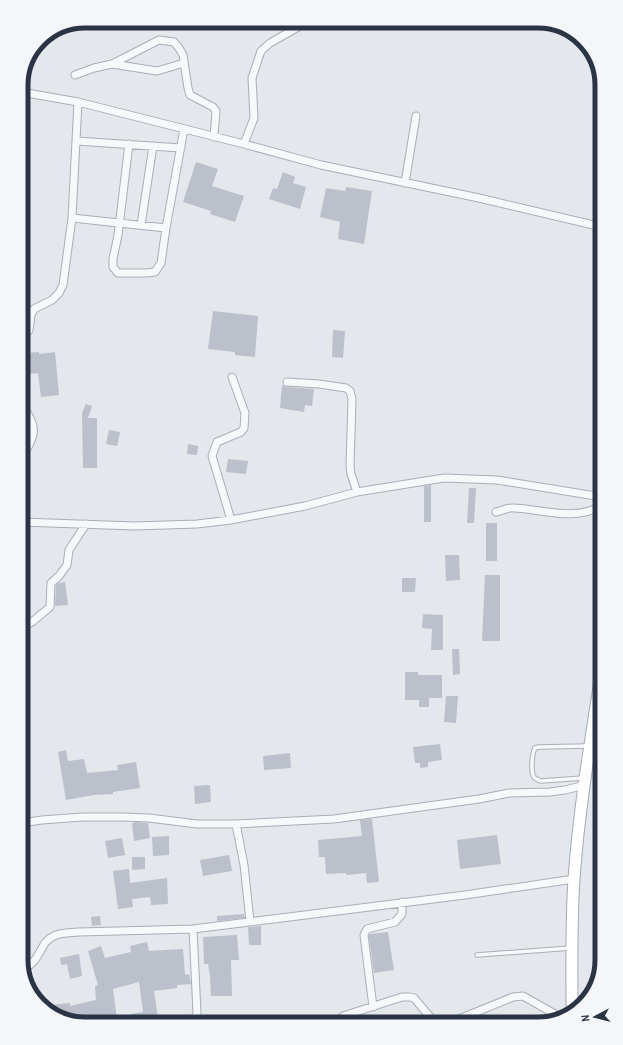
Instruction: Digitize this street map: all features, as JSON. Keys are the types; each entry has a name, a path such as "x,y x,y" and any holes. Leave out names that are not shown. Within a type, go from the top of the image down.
{"main road":[{"path":"572,1005 574,879 585,782 595,714"}],"street":[{"path":"244,144 254,118 252,78 262,51 270,43 296,28"},
{"path":"75,75 94,68 112,64 159,40 174,42 180,48 183,55 190,95 213,107 216,111 214,137"},
{"path":"112,64 158,71 184,64"},
{"path":"28,93 78,102 244,144 321,166 479,198 595,225"},
{"path":"28,331 31,315 34,309 52,300 59,293 63,285 72,218 78,102"},
{"path":"405,183 416,116"},
{"path":"129,144 113,267 118,273 155,272 161,263 184,129"},
{"path":"76,141 181,148"},
{"path":"141,225 153,146"},
{"path":"72,218 166,228"},
{"path":"231,520 212,456 217,442 240,432 244,428 245,413 232,377"},
{"path":"288,382 319,384 346,388 350,391 352,399 350,466 357,492"},
{"path":"28,414 32,421 34,429 33,437 28,447"},
{"path":"28,522 135,526 197,524 231,520 304,506 357,492 444,478 496,480 595,496"},
{"path":"496,512 512,507 560,514 592,511 595,509"},
{"path":"28,624 50,607 51,583 59,576 67,565 69,550 86,524"},
{"path":"28,822 42,820 123,817 149,818 197,824 236,824 334,819 479,799 509,793 565,790 585,782"},
{"path":"236,824 244,865 250,921"},
{"path":"28,966 34,962 48,940 54,936 62,934 79,932 193,929 465,895 574,879"},
{"path":"373,1006 364,935 367,929 395,922 402,914 402,902"},
{"path":"193,929 197,1014 196,1017"},
{"path":"343,1016 402,996 414,998 430,1017"},
{"path":"464,1017 513,997 522,996 555,1014"}],"lane":[{"path":"585,782 541,781 535,778 532,775 532,752 535,748 539,747 590,746"},
{"path":"477,955 572,948"}],"building":[{"path":"196,162 218,169 212,186 244,196 235,222 210,214 211,211 183,202"},
{"path":"283,172 295,177 293,183 306,187 300,209 269,199 273,188 277,189"},
{"path":"346,187 372,191 364,244 338,239 340,222 320,217 326,188 345,191"},
{"path":"213,311 258,316 255,357 235,355 235,352 208,349"},
{"path":"333,330 345,331 343,358 332,357"},
{"path":"39,352 39,354 55,352 59,395 41,397 38,373 29,374 28,353"},
{"path":"282,385 287,387 314,389 312,406 305,405 304,412 280,408"},
{"path":"86,404 92,406 88,418 97,418 97,468 83,468 82,413"},
{"path":"109,430 120,432 117,446 106,444"},
{"path":"188,444 198,446 197,455 187,454"},
{"path":"228,459 248,461 246,474 226,472"},
{"path":"431,485 431,522 424,522 424,486"},
{"path":"469,488 476,488 474,523 467,523"},
{"path":"486,523 497,523 497,561 486,561"},
{"path":"445,555 459,555 460,580 446,581"},
{"path":"485,575 500,575 500,641 482,641"},
{"path":"402,578 416,578 415,592 402,592"},
{"path":"65,582 68,605 55,606 56,585"},
{"path":"423,614 443,615 443,650 431,650 432,629 422,628"},
{"path":"452,649 459,649 460,674 453,675"},
{"path":"405,672 418,672 418,675 442,675 442,698 429,698 429,707 419,707 419,700 405,700"},
{"path":"446,696 458,696 456,723 444,722"},
{"path":"440,744 442,760 428,762 428,767 420,768 420,763 415,763 413,747"},
{"path":"66,750 68,761 84,759 87,773 118,770 117,765 136,762 140,788 113,792 113,794 94,795 66,800 58,752"},
{"path":"290,753 291,768 264,770 263,756"},
{"path":"210,785 211,802 195,804 194,786"},
{"path":"372,819 379,882 367,883 366,873 346,875 346,873 326,874 325,857 319,857 318,840 362,836 360,820"},
{"path":"132,823 148,823 150,838 134,841"},
{"path":"497,835 501,864 460,869 457,840"},
{"path":"169,836 169,855 153,856 152,837"},
{"path":"122,838 125,855 108,858 105,841"},
{"path":"229,855 232,871 203,876 200,860"},
{"path":"132,857 145,857 145,869 132,870"},
{"path":"129,869 130,883 167,878 168,904 151,905 150,897 132,899 133,907 118,909 113,871"},
{"path":"244,914 245,918 217,921 217,916"},
{"path":"100,916 101,925 92,926 91,917"},
{"path":"261,926 261,945 249,945 248,927"},
{"path":"388,932 394,970 374,973 369,936 370,934"},
{"path":"237,935 239,960 231,960 232,996 211,996 208,964 204,964 203,937"},
{"path":"147,942 149,951 183,949 185,975 189,974 191,984 177,985 177,988 154,991 158,1017 131,1017 130,1014 143,1012 139,982 113,989 117,1017 74,1016 66,1014 50,1005 70,1003 70,1006 96,1000 95,986 98,985 88,951 101,946 105,958 131,952 130,946"},
{"path":"79,954 82,976 70,979 67,964 61,965 60,958"}]}
